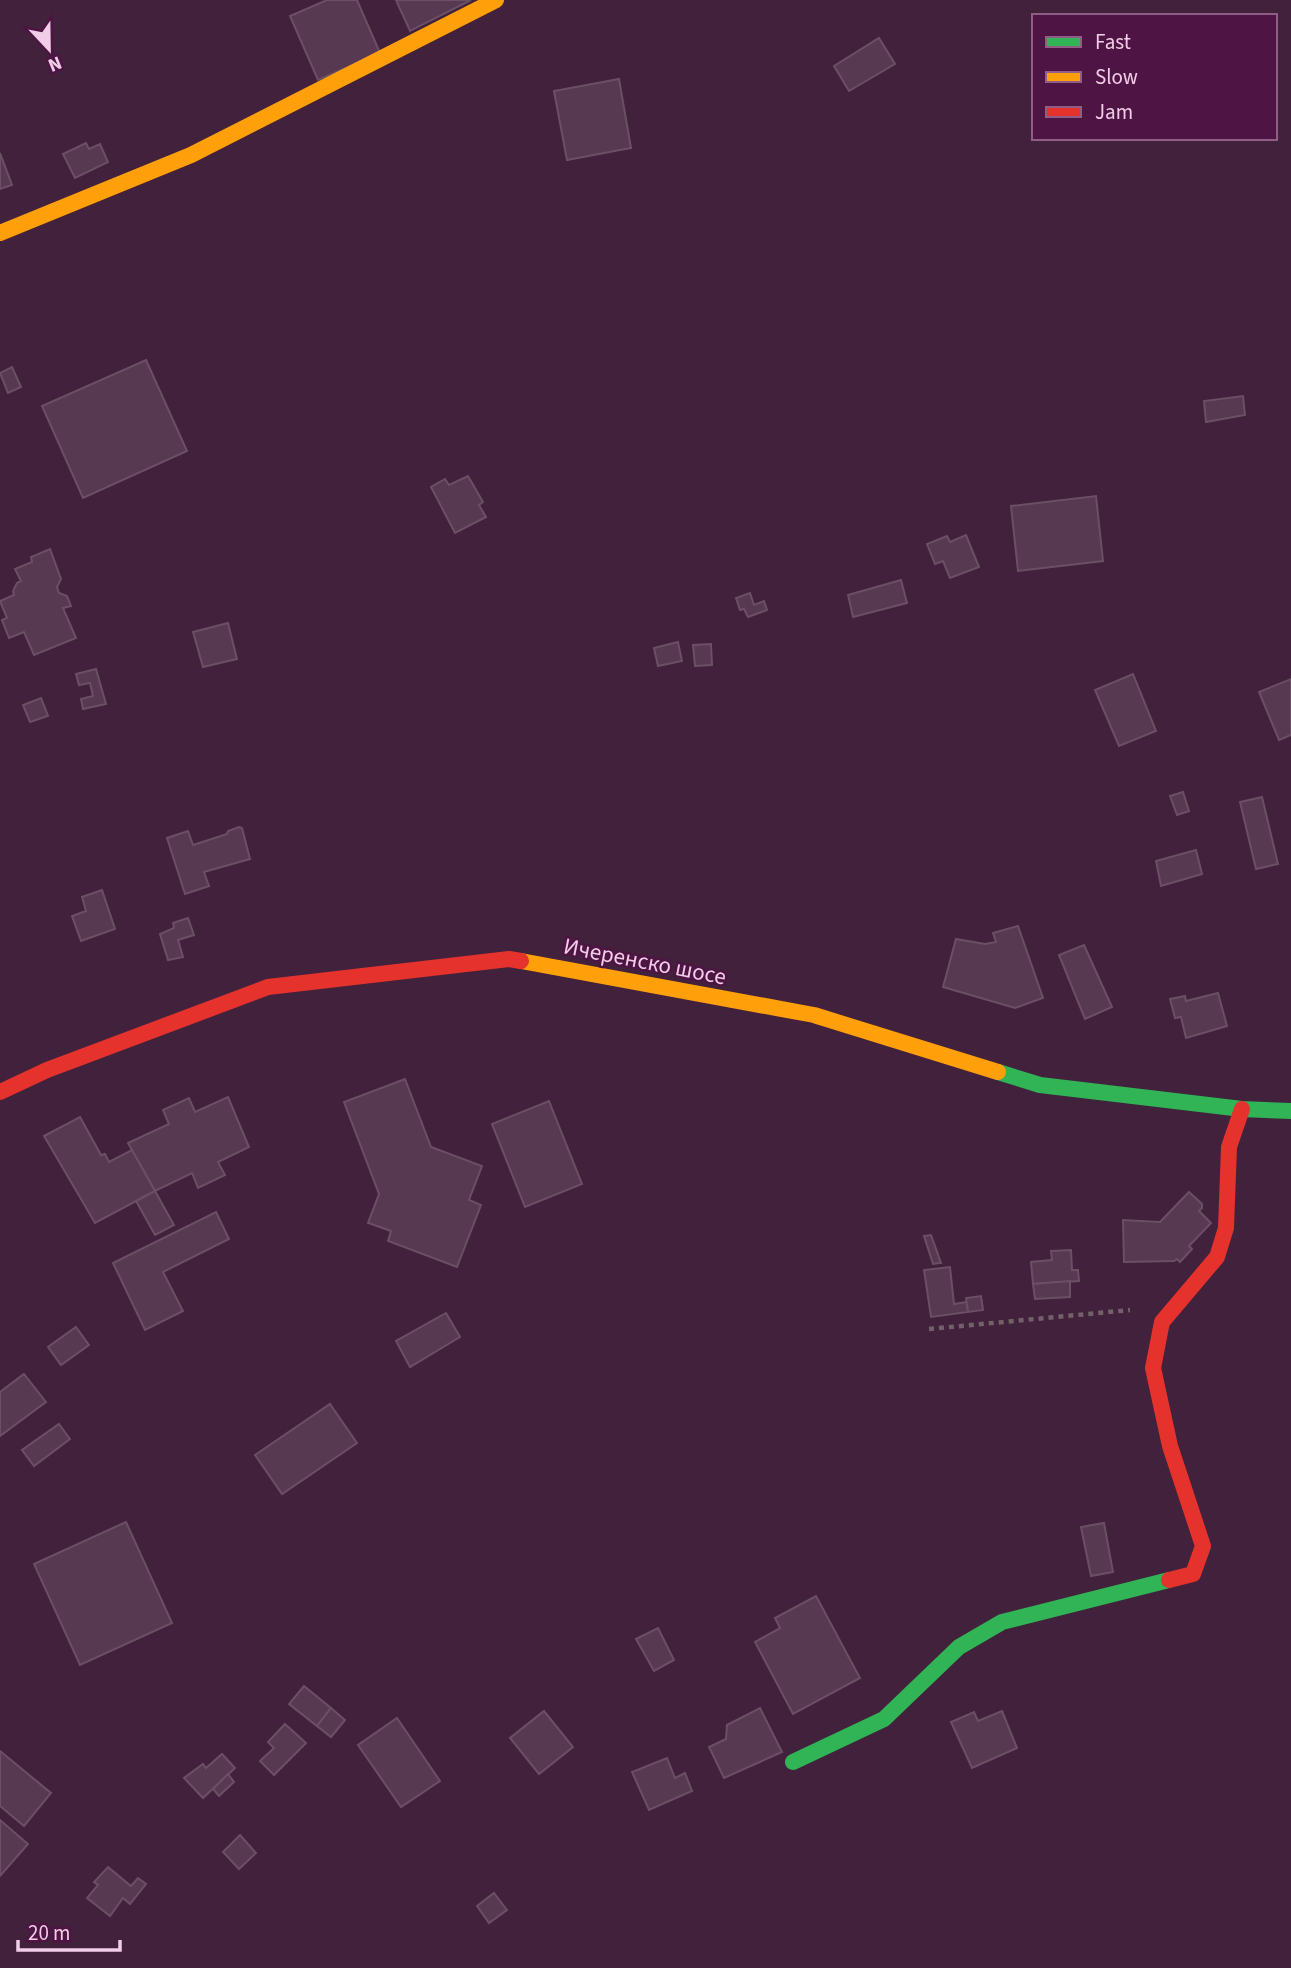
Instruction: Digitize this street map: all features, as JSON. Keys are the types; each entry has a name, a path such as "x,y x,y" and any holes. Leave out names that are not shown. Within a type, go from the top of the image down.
{"street":[{"path":"0,233 191,155 496,0"},
{"name":"Ичеренско шосе","path":"0,1092 47,1070 268,987 509,958 814,1016 1040,1085 1242,1109 1291,1111"},
{"path":"793,1762 884,1719 959,1647 1002,1622 1193,1574 1203,1546 1170,1446 1153,1368 1162,1322 1217,1257 1226,1228 1229,1147 1242,1109"}],"path":[{"path":"929,1329 1176,1306"}],"building":[{"path":"327,0 357,0 380,53 318,80 290,16"},
{"path":"396,0 471,0 410,31"},
{"path":"879,38 895,64 849,91 834,66"},
{"path":"619,79 631,148 567,160 554,91"},
{"path":"86,143 89,149 100,144 108,162 75,178 63,154"},
{"path":"0,153 12,185 0,189"},
{"path":"146,360 187,451 83,498 42,406"},
{"path":"12,367 21,387 8,393 0,373"},
{"path":"1243,396 1245,415 1206,422 1204,401"},
{"path":"468,476 483,502 479,505 486,517 455,533 431,487 445,479 449,485"},
{"path":"1096,496 1103,561 1018,571 1011,506"},
{"path":"966,535 979,567 950,578 943,561 935,564 927,544 947,536 950,542"},
{"path":"50,549 61,579 57,587 59,593 67,596 71,606 63,608 76,638 34,655 24,632 9,638 2,620 7,618 0,601 14,595 17,583 21,581 15,569 32,562 31,557"},
{"path":"901,580 907,603 853,617 848,595"},
{"path":"750,593 754,605 764,601 767,610 748,617 744,609 740,610 736,598"},
{"path":"228,623 237,659 203,667 193,632"},
{"path":"678,642 682,661 658,666 654,648"},
{"path":"711,644 712,665 695,666 693,645"},
{"path":"96,669 106,704 83,709 81,699 93,696 90,683 79,685 76,674"},
{"path":"1133,674 1156,731 1119,746 1095,690"},
{"path":"1291,679 1291,735 1279,740 1259,692"},
{"path":"41,698 48,716 30,722 23,705"},
{"path":"1183,792 1189,811 1177,815 1170,796"},
{"path":"1262,797 1278,864 1256,869 1240,802"},
{"path":"242,828 250,859 204,872 209,886 185,894 167,838 188,831 193,845 227,834"},
{"path":"1196,850 1202,874 1161,886 1156,861"},
{"path":"102,890 115,929 81,941 72,916 86,911 82,897"},
{"path":"188,918 194,935 178,940 183,957 168,960 160,934 174,928 173,923"},
{"path":"1018,926 1043,998 1015,1008 943,987 956,939 985,944 996,942 993,933"},
{"path":"1084,945 1112,1007 1085,1019 1059,955"},
{"path":"1218,993 1227,1026 1186,1038 1181,1017 1175,1018 1170,999 1185,996 1186,1001"},
{"path":"405,1079 431,1147 482,1166 469,1200 481,1205 457,1267 388,1241 391,1231 368,1223 379,1194 344,1102"},
{"path":"228,1097 249,1147 218,1162 225,1175 198,1188 192,1173 155,1191 128,1143 169,1124 163,1110 189,1098 195,1112"},
{"path":"549,1101 582,1184 525,1207 492,1124"},
{"path":"80,1117 101,1155 105,1154 109,1162 132,1150 155,1191 95,1223 44,1136"},
{"path":"155,1191 174,1225 155,1235 136,1201"},
{"path":"1189,1192 1202,1204 1199,1211 1211,1223 1189,1246 1192,1249 1180,1262 1177,1259 1124,1262 1123,1220 1160,1222"},
{"path":"216,1212 229,1239 163,1272 183,1311 145,1330 113,1263"},
{"path":"931,1235 941,1263 933,1264 924,1236"},
{"path":"1071,1250 1072,1270 1078,1270 1079,1281 1033,1284 1031,1262 1052,1260 1051,1251"},
{"path":"950,1267 954,1304 967,1302 968,1312 931,1317 924,1270"},
{"path":"1070,1281 1070,1297 1035,1299 1033,1284"},
{"path":"981,1296 983,1310 968,1312 966,1298"},
{"path":"446,1313 460,1337 410,1367 396,1341"},
{"path":"76,1327 89,1345 61,1365 48,1347"},
{"path":"24,1374 46,1402 0,1436 0,1392"},
{"path":"330,1404 357,1443 282,1494 255,1455"},
{"path":"59,1424 70,1439 34,1466 22,1450"},
{"path":"126,1522 172,1623 80,1665 34,1564"},
{"path":"1104,1523 1113,1572 1091,1576 1081,1527"},
{"path":"816,1596 860,1678 793,1714 755,1642 780,1628 775,1618"},
{"path":"658,1628 674,1660 654,1671 636,1639"},
{"path":"304,1686 331,1708 317,1726 289,1704"},
{"path":"331,1708 345,1720 331,1737 317,1726"},
{"path":"760,1708 782,1752 724,1778 709,1747 726,1739 727,1725"},
{"path":"544,1711 573,1747 539,1774 510,1738"},
{"path":"1002,1711 1017,1748 972,1768 951,1722 974,1712 978,1721"},
{"path":"397,1718 440,1781 401,1807 358,1745"},
{"path":"285,1724 306,1743 274,1775 260,1761 274,1748 268,1742"},
{"path":"0,1751 51,1793 24,1826 0,1806"},
{"path":"222,1754 235,1768 203,1798 184,1778 203,1764 206,1768"},
{"path":"667,1758 675,1778 685,1773 692,1791 649,1810 632,1772"},
{"path":"228,1774 234,1782 219,1796 213,1789"},
{"path":"0,1820 28,1844 0,1876"},
{"path":"240,1835 256,1853 239,1869 223,1852"},
{"path":"108,1867 131,1886 138,1878 146,1884 130,1904 123,1898 110,1916 87,1898 98,1885 94,1882"},
{"path":"494,1893 507,1910 489,1923 477,1906"}],"traffic: fast":[{"path":"998,1072 1040,1085 1242,1109 1291,1111"},
{"path":"793,1762 884,1719 959,1647 1002,1622 1169,1580"}],"traffic: slow":[{"path":"0,233 191,155 496,0"},
{"path":"521,961 814,1015 998,1072"}],"traffic: jam":[{"path":"0,1092 47,1070 268,987 509,959 521,961"},
{"path":"1169,1580 1193,1574 1203,1546 1170,1446 1153,1368 1162,1322 1217,1257 1226,1228 1229,1147 1242,1109"}]}
